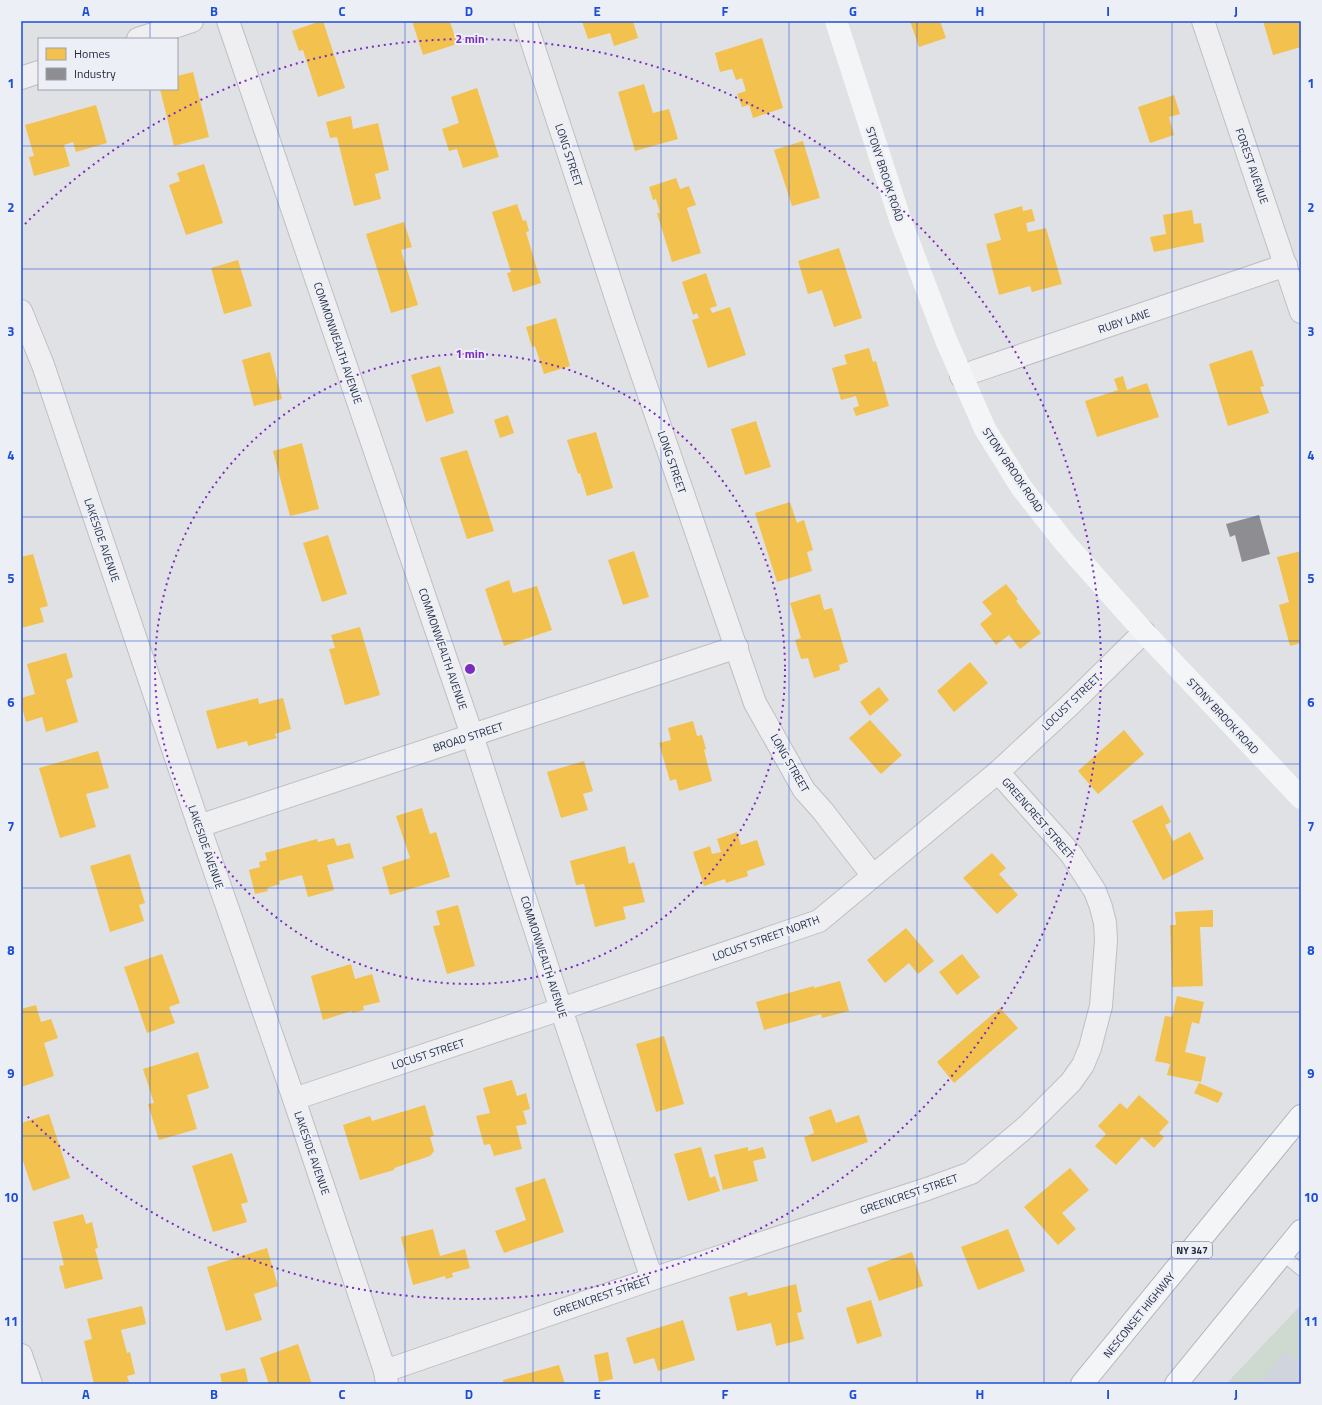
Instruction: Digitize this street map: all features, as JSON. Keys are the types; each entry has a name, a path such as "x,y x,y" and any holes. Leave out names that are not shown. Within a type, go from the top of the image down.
{"main road":[{"name":"STONY BROOK ROAD","path":"836,21 900,219 921,278 961,376 985,429 1021,487 1065,543 1144,632 1301,798"},
{"name":"NESCONSET HIGHWAY","path":"1082,1384 1301,1116"},
{"path":"1176,1384 1301,1231"}],"street":[{"path":"141,38 192,21"},
{"name":"COMMONWEALTH AVENUE","path":"228,21 472,735 652,1279"},
{"name":"LONG STREET","path":"525,21 623,320 737,647 755,703 804,790 822,810 873,876"},
{"name":"FOREST AVENUE","path":"1202,21 1301,312"},
{"path":"21,78 38,72"},
{"name":"RUBY LANE","path":"961,376 1286,266"},
{"name":"LAKESIDE AVENUE","path":"21,311 43,365 199,826 294,1099 386,1377"},
{"name":"LOCUST STREET","path":"998,772 1072,703 1144,632"},
{"name":"BROAD STREET","path":"199,826 737,647"},
{"name":"LOCUST STREET NORTH","path":"562,1009 819,921 998,772"},
{"name":"GREENCREST STREET","path":"386,1377 652,1279 927,1189 970,1173 1027,1126 1071,1082 1090,1048 1101,1006 1106,940 1105,923 1095,891 1071,854 998,772"},
{"name":"LOCUST STREET","path":"294,1099 562,1009"},
{"path":"21,1355 31,1384"}],"lane":[{"path":"1282,1254 1301,1270"}],"shaded area":[{"path":"1301,1305 1301,1364 1285,1351 1258,1384 1226,1384"},
{"path":"1301,1308 1301,1384 1226,1384"}],"building: Homes":[{"path":"323,21 345,88 318,97 303,50 299,51 292,31"},
{"path":"412,21 450,21 457,44 423,55"},
{"path":"582,21 633,21 638,38 614,46 610,33 588,39"},
{"path":"910,21 940,21 946,38 919,47"},
{"path":"1263,21 1301,21 1301,47 1273,55"},
{"path":"762,38 783,108 753,118 749,105 742,107 737,94 746,91 742,78 736,80 732,69 720,72 715,53"},
{"path":"193,72 209,137 174,146 160,90 178,90 178,76"},
{"path":"644,84 653,113 669,109 678,139 635,151 618,92"},
{"path":"477,88 499,157 463,168 457,149 449,151 442,129 459,123 451,97"},
{"path":"1174,95 1180,114 1169,117 1174,135 1150,143 1138,107"},
{"path":"96,105 107,143 76,152 73,142 64,145 70,166 34,176 29,157 34,156 25,125"},
{"path":"351,116 353,129 378,123 389,170 375,174 381,199 354,206 337,137 330,138 326,122"},
{"path":"803,141 820,198 792,206 774,150"},
{"path":"204,164 223,223 186,235 169,185 180,181 177,173"},
{"path":"676,178 680,189 689,186 696,205 687,208 701,253 672,262 657,213 660,213 656,199 653,200 649,187"},
{"path":"517,204 523,221 526,220 529,231 526,232 541,283 513,292 507,273 511,272 492,212"},
{"path":"1022,206 1023,211 1032,209 1035,221 1026,223 1028,232 1046,228 1062,284 1032,292 1030,286 999,295 986,244 1001,240 994,214"},
{"path":"1192,210 1194,224 1201,223 1204,242 1154,252 1150,237 1166,234 1163,215"},
{"path":"404,222 412,247 401,250 418,305 391,313 366,234"},
{"path":"839,248 862,318 834,327 822,290 808,294 798,261"},
{"path":"238,260 252,306 224,314 211,268"},
{"path":"706,273 717,306 710,308 712,313 730,307 746,355 708,368 692,320 699,318 697,313 693,315 682,282"},
{"path":"556,318 570,366 544,374 535,346 532,347 526,327"},
{"path":"869,348 873,362 876,361 889,406 856,416 853,408 859,406 856,396 841,400 832,368 847,364 844,355"},
{"path":"1252,350 1264,386 1260,387 1269,413 1228,426 1209,364"},
{"path":"270,352 282,399 254,406 242,360"},
{"path":"440,366 454,413 426,422 411,375"},
{"path":"1123,376 1127,390 1147,383 1159,417 1097,437 1085,401 1118,390 1114,379"},
{"path":"508,415 514,433 500,438 494,420"},
{"path":"756,421 771,467 745,475 731,429"},
{"path":"596,432 613,488 587,496 567,440"},
{"path":"302,443 319,509 290,516 273,451"},
{"path":"467,450 494,531 467,539 440,458"},
{"path":"790,502 797,523 804,520 813,550 807,552 812,571 777,582 755,513"},
{"path":"328,535 347,594 322,602 303,543"},
{"path":"634,551 649,597 623,605 608,560"},
{"path":"1301,551 1301,643 1290,646 1279,605 1289,602 1277,557"},
{"path":"33,554 48,606 40,608 44,622 21,628 21,557"},
{"path":"509,580 513,593 537,586 552,630 504,646 485,589"},
{"path":"1006,584 1018,599 1016,601 1041,633 1020,649 1009,635 996,645 980,624 992,614 982,602"},
{"path":"820,594 824,610 832,608 848,662 839,665 840,670 814,678 808,658 801,659 795,640 801,638 790,603"},
{"path":"360,627 380,695 345,705 329,649 335,648 331,635"},
{"path":"66,653 73,677 66,680 78,722 46,732 42,717 26,722 21,704 21,698 35,694 27,664"},
{"path":"970,662 988,683 954,712 937,691"},
{"path":"879,687 889,700 870,716 860,702"},
{"path":"258,698 259,704 283,698 291,729 275,734 277,738 248,746 247,741 217,749 206,711"},
{"path":"870,720 902,755 881,774 849,738"},
{"path":"693,721 697,736 702,735 706,749 704,750 712,781 679,791 676,779 670,781 659,743 671,740 668,728"},
{"path":"1124,730 1144,754 1098,794 1078,771"},
{"path":"98,751 109,788 86,794 96,827 60,838 39,768"},
{"path":"584,761 593,791 583,794 588,810 561,818 547,772"},
{"path":"1162,805 1171,822 1165,825 1173,841 1190,832 1204,859 1163,880 1132,821"},
{"path":"422,808 430,834 436,832 450,877 390,895 382,867 410,858 396,816"},
{"path":"737,832 741,845 757,840 765,865 747,871 748,876 726,883 725,879 704,886 693,852 710,846 712,854 721,852 717,839"},
{"path":"334,838 337,846 350,843 354,858 327,865 334,890 308,897 302,875 279,881 280,884 267,888 268,891 255,894 249,870 260,867 259,862 267,860 265,853 317,839 318,842"},
{"path":"625,846 629,864 634,862 645,902 623,907 626,919 595,927 584,884 576,885 570,861"},
{"path":"992,853 1006,868 999,874 1018,895 997,914 963,878"},
{"path":"130,854 145,903 139,905 144,921 110,932 90,866"},
{"path":"458,905 475,966 447,974 433,926 440,925 436,911"},
{"path":"1213,910 1213,927 1200,927 1203,986 1172,987 1170,925 1176,925 1175,912"},
{"path":"906,928 934,961 918,974 909,963 885,983 867,960"},
{"path":"162,954 180,1003 169,1007 175,1023 147,1033 124,967"},
{"path":"962,954 980,977 957,995 939,972"},
{"path":"351,964 355,979 372,974 380,1002 363,1006 364,1010 352,1013 352,1011 323,1020 311,976"},
{"path":"840,981 849,1011 822,1018 821,1014 764,1030 756,1002 814,986 814,988"},
{"path":"1177,996 1204,1002 1199,1024 1192,1022 1185,1052 1206,1057 1201,1082 1167,1075 1170,1064 1155,1061 1165,1016 1172,1017"},
{"path":"36,1005 41,1022 51,1019 58,1038 44,1043 54,1076 21,1087 21,1009"},
{"path":"1000,1008 1018,1028 954,1083 937,1062"},
{"path":"664,1036 684,1104 656,1112 636,1044"},
{"path":"198,1052 209,1088 187,1095 197,1129 159,1140 148,1104 154,1103 143,1069"},
{"path":"512,1080 517,1096 526,1093 530,1109 523,1111 527,1124 516,1126 522,1149 494,1156 490,1144 484,1145 476,1116 490,1113 483,1088"},
{"path":"1199,1083 1223,1093 1218,1103 1194,1093"},
{"path":"1139,1095 1169,1122 1159,1133 1164,1137 1154,1148 1142,1137 1116,1165 1095,1146 1106,1134 1098,1126 1120,1103 1127,1109"},
{"path":"425,1105 434,1136 430,1137 434,1151 430,1156 394,1168 394,1170 360,1180 343,1125 370,1116 372,1121"},
{"path":"831,1109 836,1123 859,1115 868,1142 812,1162 804,1137 814,1133 809,1117"},
{"path":"49,1114 70,1178 33,1191 21,1155 21,1123"},
{"path":"701,1147 710,1178 715,1176 720,1191 688,1201 674,1154"},
{"path":"748,1147 748,1151 763,1147 766,1158 753,1161 758,1181 723,1190 714,1155"},
{"path":"232,1153 248,1202 241,1204 247,1222 213,1232 192,1166"},
{"path":"1070,1168 1089,1190 1062,1213 1076,1229 1058,1245 1024,1207"},
{"path":"545,1178 564,1232 504,1253 495,1231 526,1220 515,1188"},
{"path":"83,1214 86,1224 92,1222 98,1248 95,1249 103,1279 65,1289 59,1266 64,1265 53,1222"},
{"path":"433,1229 440,1256 465,1249 470,1268 452,1273 453,1277 446,1279 445,1276 413,1285 401,1237"},
{"path":"1008,1229 1025,1271 978,1290 961,1247"},
{"path":"267,1248 278,1286 254,1294 262,1320 226,1331 207,1267"},
{"path":"912,1252 923,1286 879,1301 867,1268"},
{"path":"796,1284 802,1312 797,1313 804,1339 776,1346 771,1323 737,1331 729,1297 747,1292 748,1296"},
{"path":"871,1300 882,1336 857,1344 846,1308"},
{"path":"142,1306 146,1324 121,1330 127,1353 130,1352 135,1374 127,1376 129,1382 119,1384 94,1384 84,1341 92,1339 87,1319"},
{"path":"683,1320 695,1360 658,1371 654,1358 634,1364 626,1338"},
{"path":"298,1344 312,1384 269,1384 260,1358"},
{"path":"608,1352 613,1379 599,1382 594,1355"},
{"path":"559,1365 565,1384 504,1384 503,1380"},
{"path":"245,1368 248,1382 240,1384 222,1384 220,1374"}],"building: Industry":[{"path":"1259,515 1270,554 1242,562 1235,535 1230,537 1226,524"}]}
